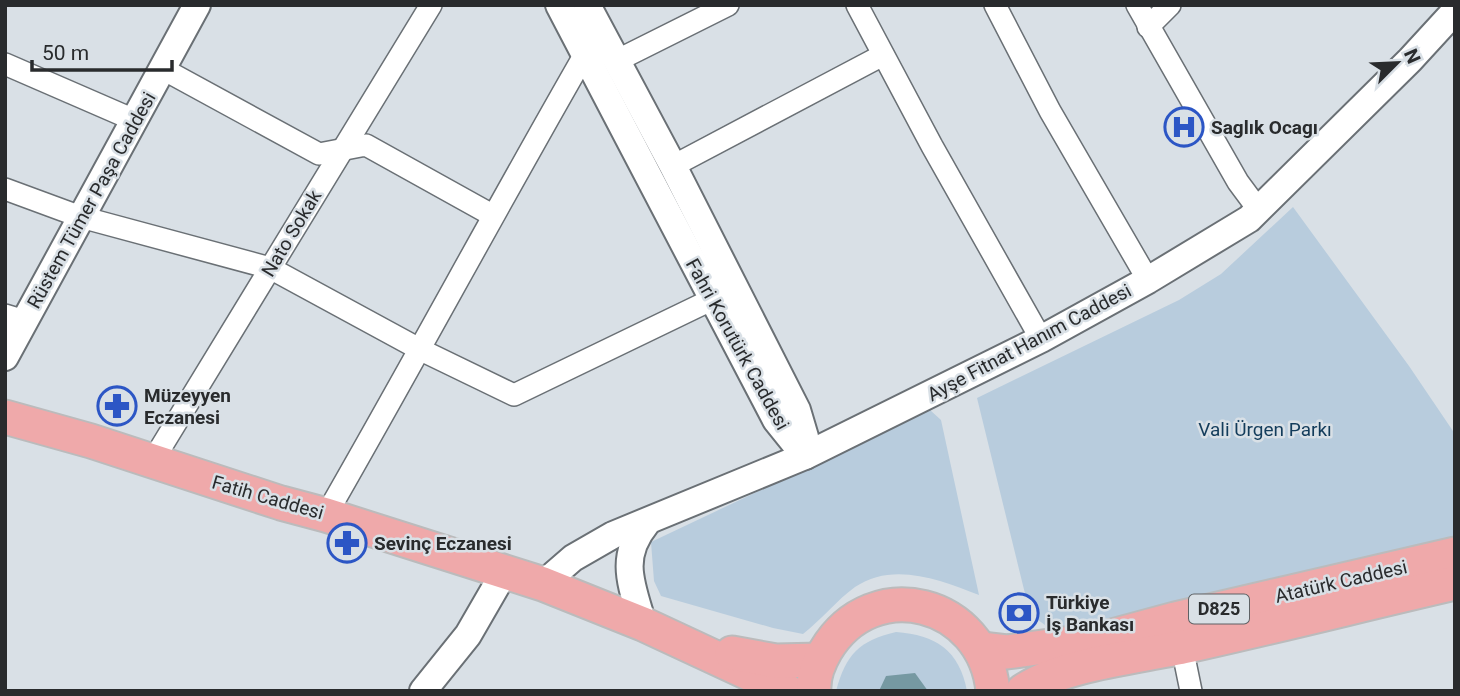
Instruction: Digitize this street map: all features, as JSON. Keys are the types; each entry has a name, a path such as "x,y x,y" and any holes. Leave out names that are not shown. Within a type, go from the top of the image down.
{"main road":[{"name":"Fatih Caddesi","path":"5,416 281,503 326,514 543,584 642,624 787,691"},
{"name":"Atatürk Caddesi","path":"981,649 1007,652 1101,639 1175,619 1455,554"},
{"name":"Atatürk Caddesi","path":"1023,691 1033,684 1065,672 1455,583"},
{"path":"817,675 835,636 856,617 883,606 911,604 939,611 963,626 981,649 991,673 993,691"},
{"name":"Fatih Caddesi","path":"685,643 760,659 817,675"}],"street":[{"name":"Rüstem Tümer Paşa Caddesi","path":"5,357 15,318 81,217 197,5"},
{"name":"Nato Sokak","path":"152,462 431,5"},
{"name":"Fahri Korutürk Caddesi","path":"559,5 776,420 806,456"},
{"name":"Fahri Korutürk Caddesi","path":"587,5 673,166 797,410 805,437 806,456"},
{"path":"616,61 728,5"},
{"path":"858,5 883,55 1041,339"},
{"path":"995,5 1049,111 1148,280"},
{"path":"1137,5 1238,181 1258,209"},
{"path":"1148,27 1170,5"},
{"name":"Ayşe Fitnat Hanım Caddesi","path":"543,584 573,558 613,535 646,524 806,456 1041,339 1148,280 1249,219 1410,60 1455,11"},
{"path":"326,514 421,350 492,215 585,54"},
{"path":"673,166 883,55"},
{"path":"5,64 134,120"},
{"path":"163,69 318,154 366,145 492,215"},
{"path":"5,189 81,217 270,268 421,350 514,395 713,299"},
{"path":"642,624 630,581 629,561 634,539 646,524"},
{"path":"423,691 468,635 505,571"},
{"path":"1182,647 1191,691"}],"green space":[{"name":"Vali Ürgen Parkı","path":"1293,207 1455,434 1455,540 1121,621 1049,628 1030,614 977,398 1179,300 1221,274"},
{"path":"930,410 941,420 979,595 933,579 901,574 885,575 855,587 803,634 661,596 654,581 651,542"},
{"path":"896,632 923,637 944,647 958,665 967,691 836,691 844,667 856,651 872,640"}],"shaded area":[{"path":"915,673 928,691 879,691 886,676"}],"place":[{"name":"Saglık Ocagı","path":"1184,127"},
{"name":"Müzeyyen Eczanesi","path":"117,406"},
{"name":"Sevinç Eczanesi","path":"347,543"},
{"name":"Türkiye İş Bankası","path":"1019,613"}]}
